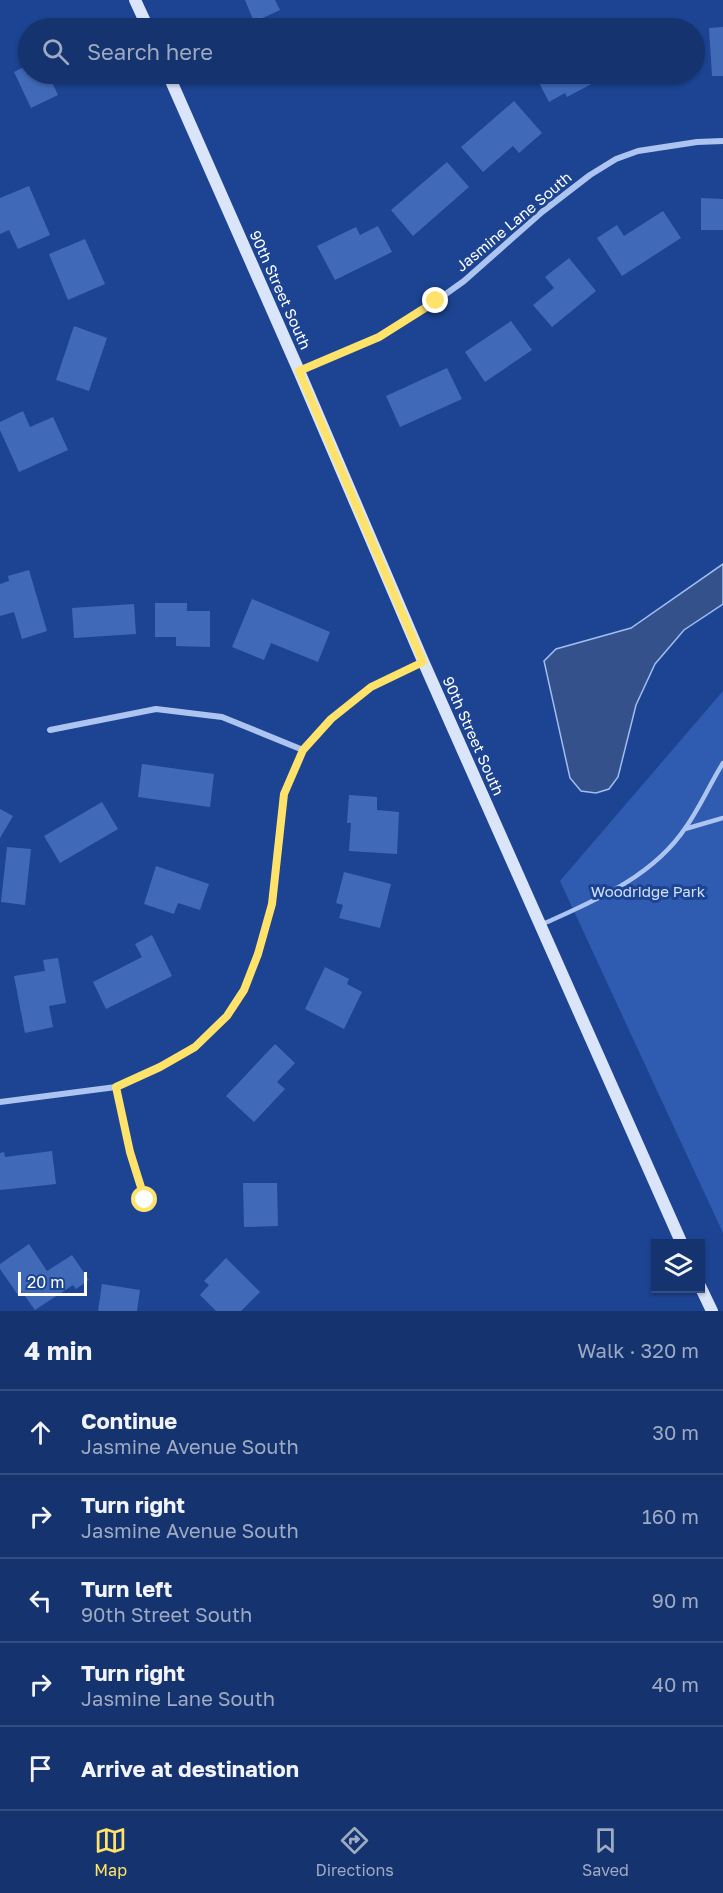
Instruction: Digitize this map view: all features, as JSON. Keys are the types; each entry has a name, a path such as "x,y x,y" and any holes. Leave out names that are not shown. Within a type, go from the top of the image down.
{"street":[{"path":"135,0 143,18"},
{"name":"90th Street South","path":"172,84 299,371 423,662 680,1239"},
{"name":"Jasmine Lane South","path":"299,371 379,337 436,301 464,281 542,212 590,175 616,159 638,151 697,142 723,141"},
{"path":"0,1102 116,1087 160,1067 195,1047 227,1016 244,990 258,954 272,904 284,794 303,750 331,719 371,687 423,662"},
{"path":"50,730 156,709 222,717 303,750"},
{"path":"116,1087 130,1152 145,1200"},
{"path":"703,1293 711,1311"}],"lane":[{"path":"541,925 623,885 657,860 685,829 723,763"},
{"path":"685,829 723,818"}],"green space":[{"name":"Woodridge Park","path":"723,691 723,1233 560,881"}],"shaded area":[{"path":"723,564 723,604 684,630 655,664 636,705 618,777 609,789 596,793 581,791 570,778 544,661 556,649 631,628"}],"building":[{"path":"245,0 275,0 280,10 263,18 252,18"},
{"path":"723,27 723,76 712,76 709,28"},
{"path":"20,84 53,84 58,95 31,108"},
{"path":"540,84 591,84 567,97 565,93 549,102"},
{"path":"514,101 542,133 519,153 513,146 483,172 461,147"},
{"path":"447,162 469,187 413,236 391,210"},
{"path":"29,186 50,235 18,249 9,230 0,234 0,198"},
{"path":"701,198 723,199 723,230 701,230"},
{"path":"663,211 681,238 622,276 597,238 617,225 624,236"},
{"path":"378,226 392,252 335,280 317,246 356,227 360,235"},
{"path":"85,239 105,284 68,300 49,254"},
{"path":"569,258 596,291 552,327 533,305 554,288 545,277"},
{"path":"511,321 532,350 485,382 465,352"},
{"path":"74,326 107,338 89,391 56,380"},
{"path":"447,368 462,399 400,427 386,396"},
{"path":"23,411 30,427 53,417 68,450 19,472 0,430 0,422"},
{"path":"29,570 47,631 22,639 14,612 0,616 0,584 9,581 8,576"},
{"path":"252,599 330,632 318,662 271,643 264,660 232,647"},
{"path":"155,603 187,603 187,611 210,611 210,647 176,646 176,637 155,637"},
{"path":"134,604 136,634 74,638 72,608"},
{"path":"142,764 214,774 210,807 138,797"},
{"path":"349,795 377,797 377,810 399,812 397,854 349,851 351,823 347,823"},
{"path":"102,802 118,829 60,863 44,836"},
{"path":"0,809 13,816 0,838"},
{"path":"7,847 31,849 25,905 1,902"},
{"path":"156,866 209,884 200,910 178,903 174,914 144,904"},
{"path":"344,872 391,884 380,928 339,918 343,905 336,903"},
{"path":"152,935 172,976 106,1009 93,982 142,957 135,944"},
{"path":"58,958 66,1003 49,1006 53,1027 25,1033 14,976 45,971 43,960"},
{"path":"325,967 349,979 347,984 362,992 344,1029 305,1009"},
{"path":"275,1044 295,1063 277,1082 285,1089 254,1122 226,1096"},
{"path":"52,1151 56,1184 0,1190 0,1153 4,1152 5,1157"},
{"path":"243,1183 277,1183 278,1226 244,1227"},
{"path":"29,1244 47,1271 72,1255 89,1280 76,1289 73,1285 35,1310 22,1292 18,1295 0,1269 0,1264"},
{"path":"226,1258 260,1292 241,1311 216,1311 200,1295 209,1285 204,1281"},
{"path":"102,1284 140,1290 137,1311 98,1311"}],"route":[{"path":"145,1200 130,1152 116,1087 160,1067 195,1047 227,1016 244,990 258,954 272,904 284,794 303,750 331,719 371,687 423,662 299,371 379,337 436,301"}]}
